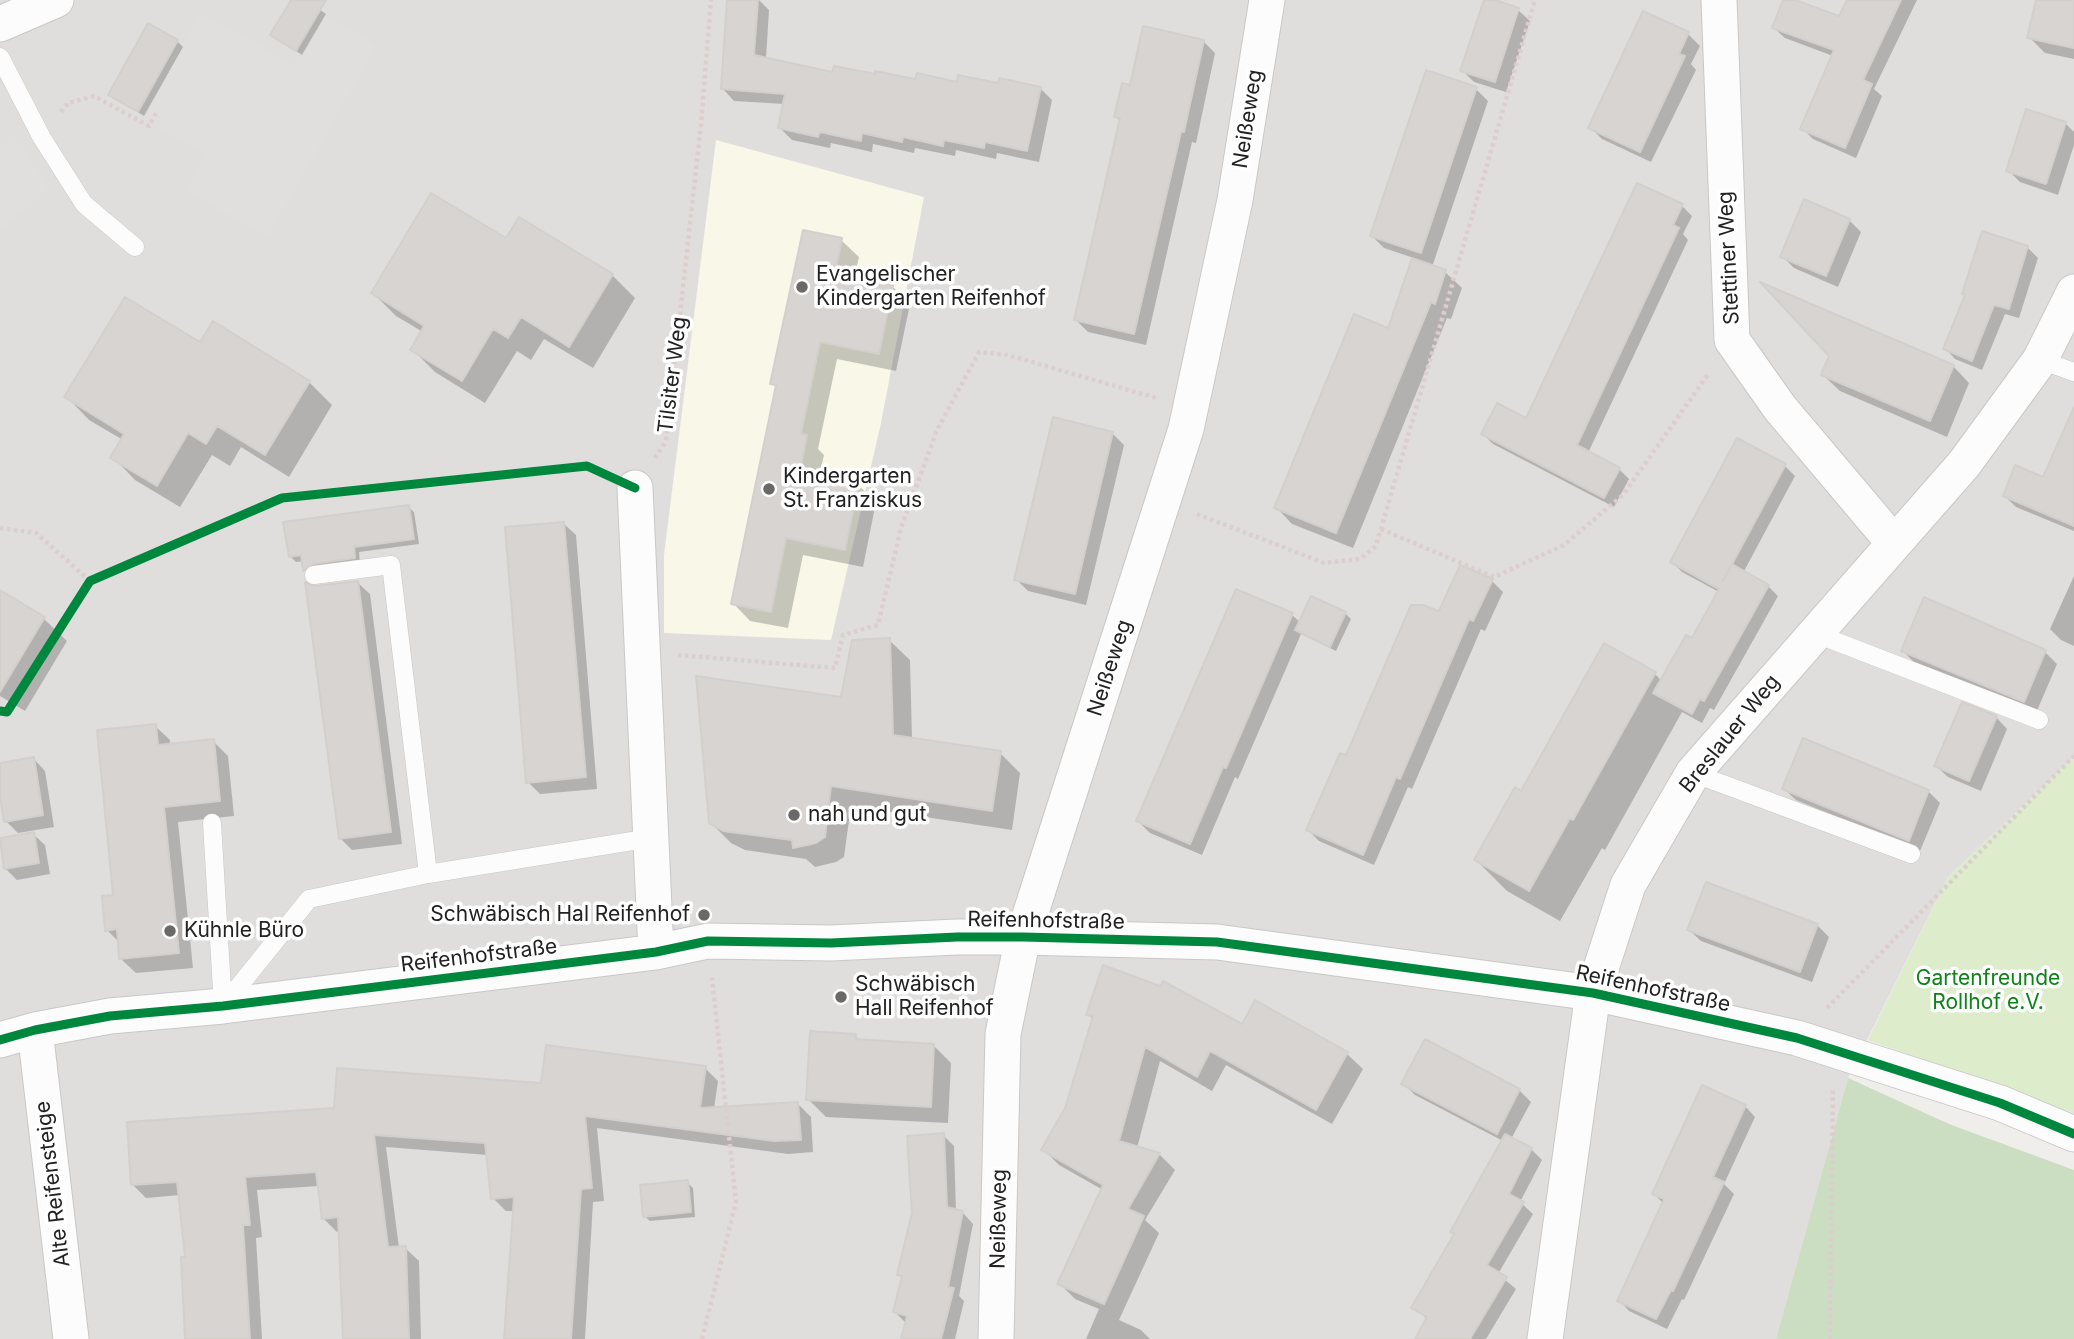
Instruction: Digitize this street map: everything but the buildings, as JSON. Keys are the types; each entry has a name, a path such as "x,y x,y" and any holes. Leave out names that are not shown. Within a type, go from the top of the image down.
{"street":[{"path":"0,24 56,0"},
{"name":"Neißeweg","path":"996,1339 1003,1034 1023,937 1186,429 1235,200 1267,0"},
{"name":"Stettiner Weg","path":"1719,0 1732,340 1788,418 1894,543"},
{"name":"Breslauer Weg","path":"1545,1339 1593,993 1628,884 1693,773 1964,464 2040,360 2074,292"},
{"path":"635,488 656,951"},
{"name":"Reifenhofstraße","path":"0,1040 35,1030 110,1016 223,1006 656,951 708,941 831,943 1023,937 1217,942 1593,993 1797,1038 2000,1103 2074,1134"},
{"name":"Alte Reifensteige","path":"35,1030 71,1339"}],"lane":[{"path":"0,57 42,138 84,204 135,247"},
{"path":"2040,360 2074,372"},
{"path":"314,575 391,565 428,874"},
{"path":"1814,633 2039,720"},
{"path":"1693,773 1911,854"},
{"path":"212,823 223,1006"},
{"path":"223,1006 309,899 428,874 651,838"}],"path":[{"path":"1164,500 1324,563 1360,559 1376,546 1535,0"},
{"path":"42,138 68,103 94,96 149,126 156,113"},
{"path":"1381,529 1494,577 1564,545 1623,495 1732,340"},
{"path":"643,652 835,668 843,635 878,625 901,528 937,430 979,352 1008,355 1189,408"},
{"path":"0,528 36,533 90,581"},
{"path":"1797,1038 2074,756"},
{"path":"702,1339 736,1202 708,941"},
{"path":"1830,1339 1833,1050"}],"shaded area":[{"path":"0,0 2074,0 2074,757 1948,877 1848,1078 1776,1339 0,1339"},
{"path":"201,12 293,65 323,13 377,45 268,237 186,191 206,155 141,117"},
{"path":"14,134 49,189 0,231 0,145"},
{"path":"716,140 924,197 881,423 831,640 664,633 664,555"}],"green space":[{"name":"Gartenfreunde Rollhof e.V.","path":"2074,757 2074,1113 1868,1040 1948,877"},
{"path":"1848,1078 1949,1124 2074,1170 2074,1339 1776,1339"}],"cycle path":[{"path":"0,711 7,712 90,581 282,498 587,466 635,488"},
{"path":"0,1040 35,1030 110,1016 223,1006 656,952 708,941 831,943 1023,937 1217,942 1593,993 1797,1038 2000,1103 2074,1134"}],"place":[{"name":"Evangelischer Kindergarten Reifenhof","path":"802,287"},
{"name":"Kindergarten St. Franziskus","path":"769,489"},
{"name":"nah und gut","path":"794,815"},
{"name":"Schwäbisch Hal Reifenhof","path":"704,915"},
{"name":"Kühnle Büro","path":"170,931"},
{"name":"Schwäbisch Hall Reifenhof","path":"841,997"}]}
